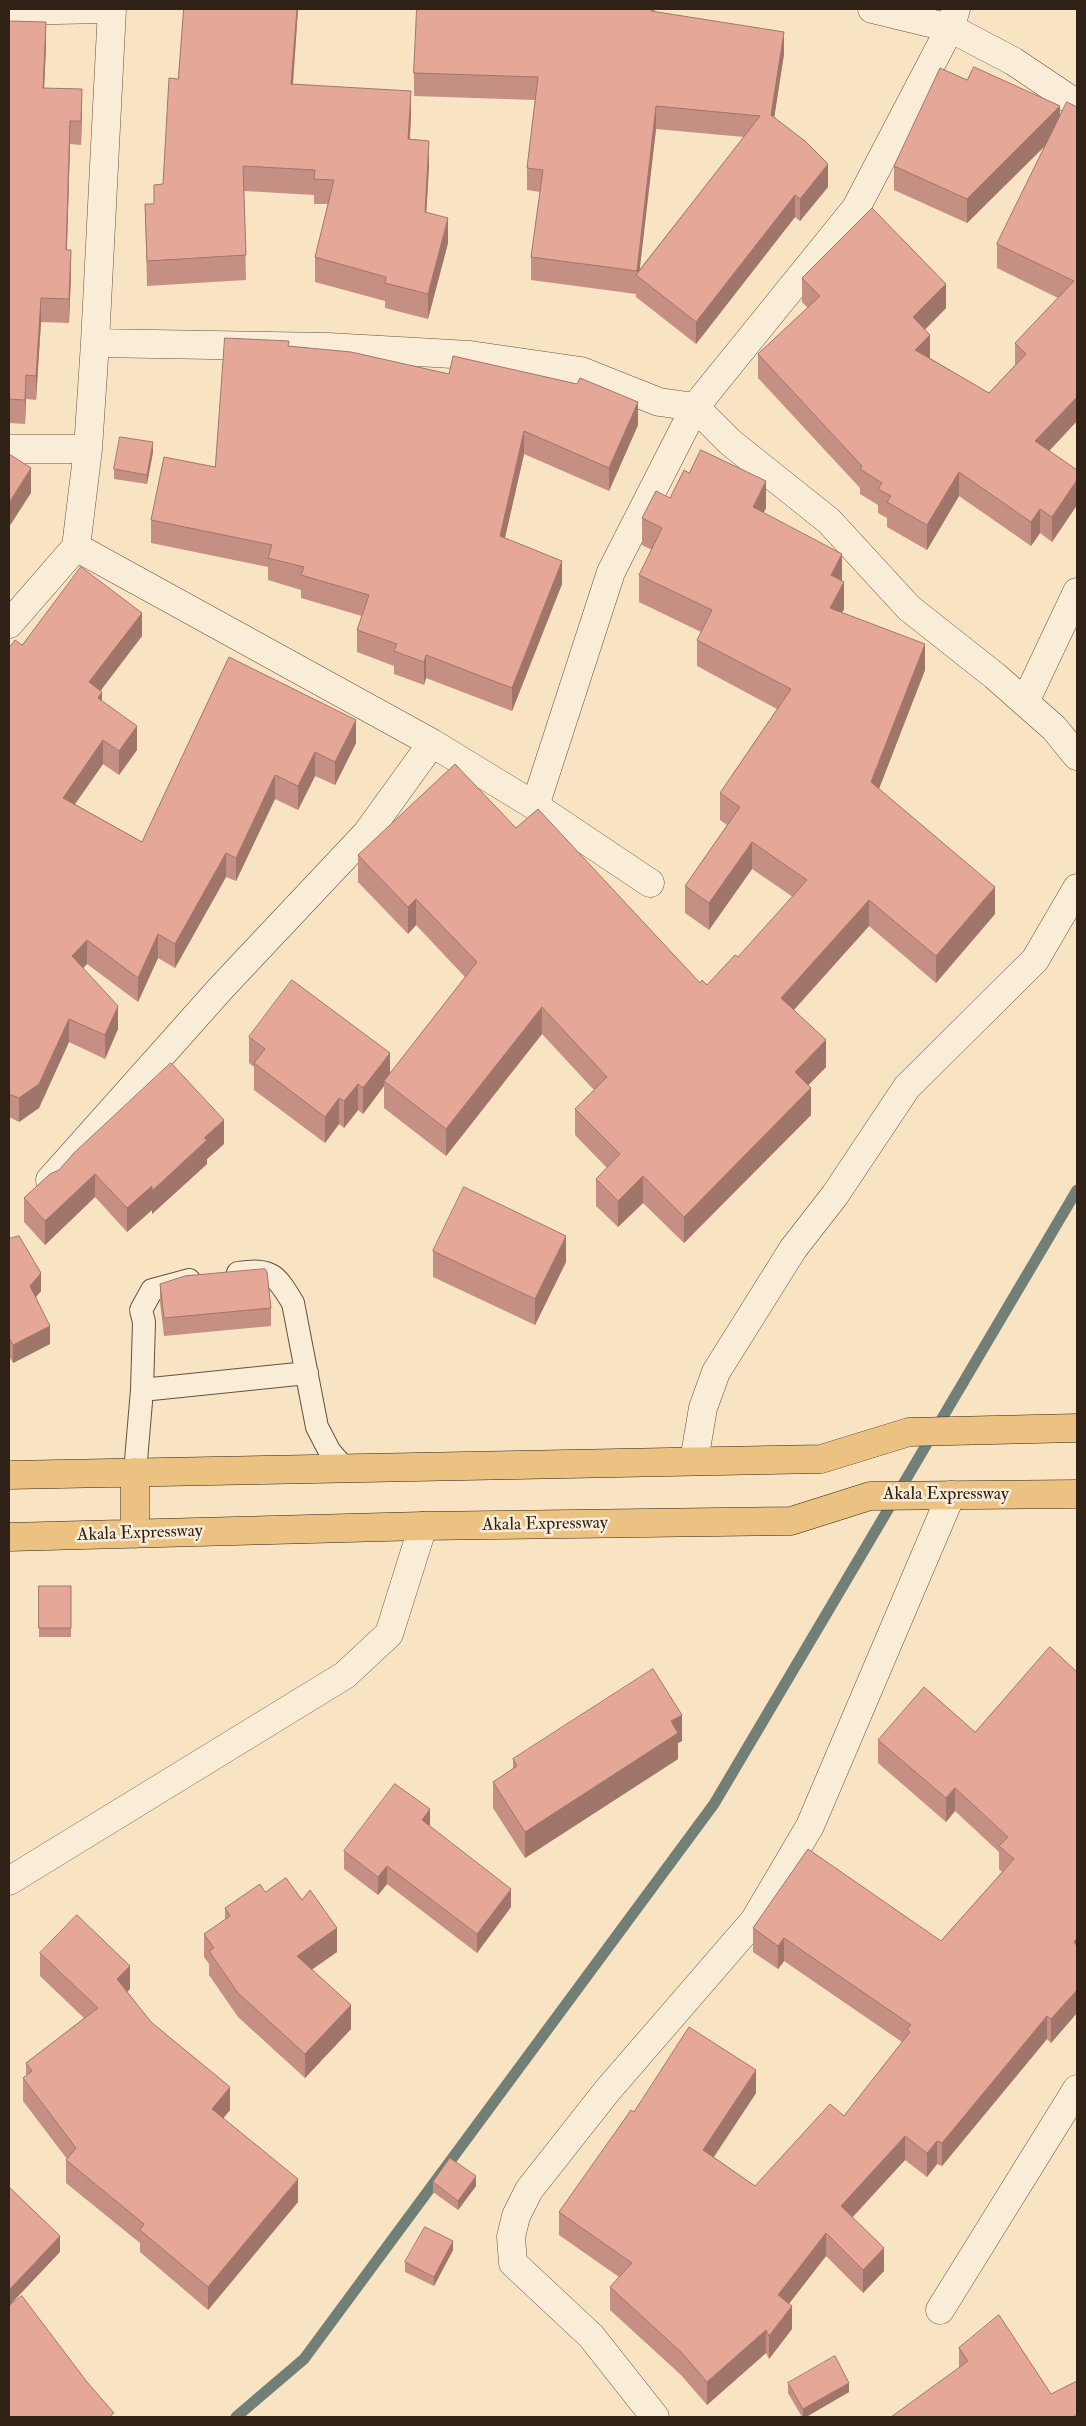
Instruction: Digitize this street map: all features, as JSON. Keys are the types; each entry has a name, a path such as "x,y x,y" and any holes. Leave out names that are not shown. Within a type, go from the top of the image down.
{"main road":[{"path":"9,1475 821,1459 909,1432 1077,1428"},
{"path":"135,1472 135,1534"},
{"name":"Akala Expressway","path":"9,1537 423,1526 791,1521 870,1496 1077,1494"}],"street":[{"path":"9,11 105,9"},
{"path":"9,624 76,547 88,449 112,9"},
{"path":"872,9 953,18 1077,104"},
{"path":"535,806 610,572 695,407 856,208 953,18"},
{"path":"95,342 328,347 470,355 580,371 659,402 695,407 730,442 828,520 909,608 1025,702 1054,728 1077,756"},
{"path":"9,449 88,449"},
{"path":"76,547 432,743 535,806 650,883"},
{"path":"1025,702 1077,592"},
{"path":"47,1183 222,987 367,833 432,743"},
{"path":"694,1461 703,1408 716,1372 793,1249 835,1195 907,1087 1036,960 1077,888"},
{"path":"655,2417 591,2336 513,2263 511,2237 516,2216 529,2190 607,2091 754,1921 810,1826 951,1495"},
{"path":"9,1881 345,1675 389,1634 423,1526"},
{"path":"940,2310 1077,2089"}],"lane":[{"path":"135,1472 142,1390 144,1322 142,1310 152,1290 211,1277 260,1270 272,1276 282,1286 293,1303 316,1427 330,1452 345,1468"},
{"path":"142,1390 307,1373"}],"building":[{"path":"184,9 297,9 291,84 411,91 408,139 429,141 425,212 448,218 428,294 385,283 386,277 315,257 334,180 314,179 315,170 243,166 246,255 147,261 145,204 154,204 154,185 163,184 169,78 178,79"},
{"path":"417,9 652,9 651,11 784,32 771,115 805,141 828,164 800,199 795,195 696,322 636,275 760,116 656,106 637,271 531,257 543,170 527,168 538,77 414,73"},
{"path":"9,21 46,22 43,88 82,89 81,121 70,121 66,250 71,250 69,299 41,298 36,376 26,375 25,400 9,399"},
{"path":"974,67 1060,106 967,199 894,166 940,68 967,80"},
{"path":"1067,102 1077,107 1077,397 1035,441 1077,470 1077,480 1052,517 1040,509 1031,522 959,472 927,525 887,502 891,496 878,489 882,483 860,469 862,466 758,354 820,296 802,278 872,208 946,284 913,317 930,335 915,350 989,393 1026,354 1015,343 1074,281 997,244"},
{"path":"225,338 289,341 288,346 351,352 449,374 453,356 577,384 580,378 638,402 609,468 524,431 500,536 562,561 512,688 426,655 424,662 394,651 397,644 357,630 369,595 301,575 304,567 268,558 272,545 151,520 164,457 215,467"},
{"path":"120,437 153,442 147,475 114,469"},
{"path":"701,450 766,481 753,507 842,554 831,575 844,582 830,608 925,644 871,782 995,887 936,956 869,900 781,998 826,1040 795,1072 811,1088 684,1217 643,1176 618,1201 596,1179 620,1154 575,1109 607,1077 542,1007 446,1129 384,1081 477,962 416,899 408,907 358,855 455,764 516,828 538,809 700,983 702,980 707,985 735,955 738,957 807,880 752,842 709,903 685,886 740,807 720,793 791,689 697,640 712,610 639,575 662,528 642,518 656,491 670,498 684,470 689,473"},
{"path":"9,454 31,468 9,503"},
{"path":"81,567 142,613 89,682 102,692 98,698 137,726 119,751 103,740 63,798 142,842 229,657 356,720 335,762 315,752 298,786 275,775 236,858 226,853 175,944 158,934 138,978 87,940 72,956 118,1006 105,1035 69,1019 39,1084 19,1098 9,1094 9,648 15,640 22,645"},
{"path":"292,980 390,1053 363,1088 358,1084 344,1101 339,1098 325,1117 254,1063 265,1049 249,1037"},
{"path":"171,1063 224,1120 204,1138 207,1140 152,1191 152,1186 127,1208 95,1174 45,1221 24,1198 50,1174 59,1170 74,1153"},
{"path":"464,1187 566,1236 535,1299 433,1251"},
{"path":"19,1236 41,1273 30,1286 50,1326 13,1345 9,1338 9,1239"},
{"path":"265,1269 267,1272 271,1308 164,1318 160,1284 185,1276"},
{"path":"39,1586 71,1586 71,1628 39,1628"},
{"path":"1050,1647 1077,1672 1077,1938 1074,1942 1077,1946 1077,1990 1051,2019 1047,2016 942,2143 937,2141 927,2153 905,2136 841,2206 884,2248 863,2270 826,2233 778,2295 792,2306 769,2336 766,2330 707,2382 681,2352 610,2287 632,2263 559,2212 631,2110 634,2112 689,2027 756,2070 703,2150 755,2186 830,2104 844,2116 910,2032 907,2029 911,2025 784,1938 778,1946 753,1928 808,1849 941,1941 1014,1859 999,1846 1008,1837 955,1788 946,1798 878,1740 924,1687 975,1732"},
{"path":"653,1669 682,1715 671,1721 678,1733 525,1832 493,1782 517,1766 513,1759"},
{"path":"395,1784 430,1809 422,1820 511,1889 477,1934 387,1866 378,1877 344,1851"},
{"path":"286,1878 302,1900 310,1890 337,1928 297,1956 351,2005 305,2054 238,1993 209,1951 214,1948 204,1934 230,1916 225,1908 260,1884 265,1892"},
{"path":"77,1915 130,1966 117,1979 151,2022 230,2087 212,2109 298,2179 208,2287 140,2230 144,2224 66,2160 76,2148 23,2078 32,2071 26,2063 98,2008 40,1953"},
{"path":"450,2158 476,2176 458,2201 433,2182"},
{"path":"9,2187 60,2236 9,2290"},
{"path":"425,2227 453,2241 434,2277 405,2262"},
{"path":"22,2296 87,2382 114,2413 109,2417 9,2417 9,2306"},
{"path":"999,2315 1051,2394 1077,2381 1077,2414 1073,2417 891,2417 968,2361 959,2348"},
{"path":"835,2356 849,2383 803,2409 788,2383"}],"waterway":[{"path":"236,2417 304,2359 714,1804 1077,1190"}]}
